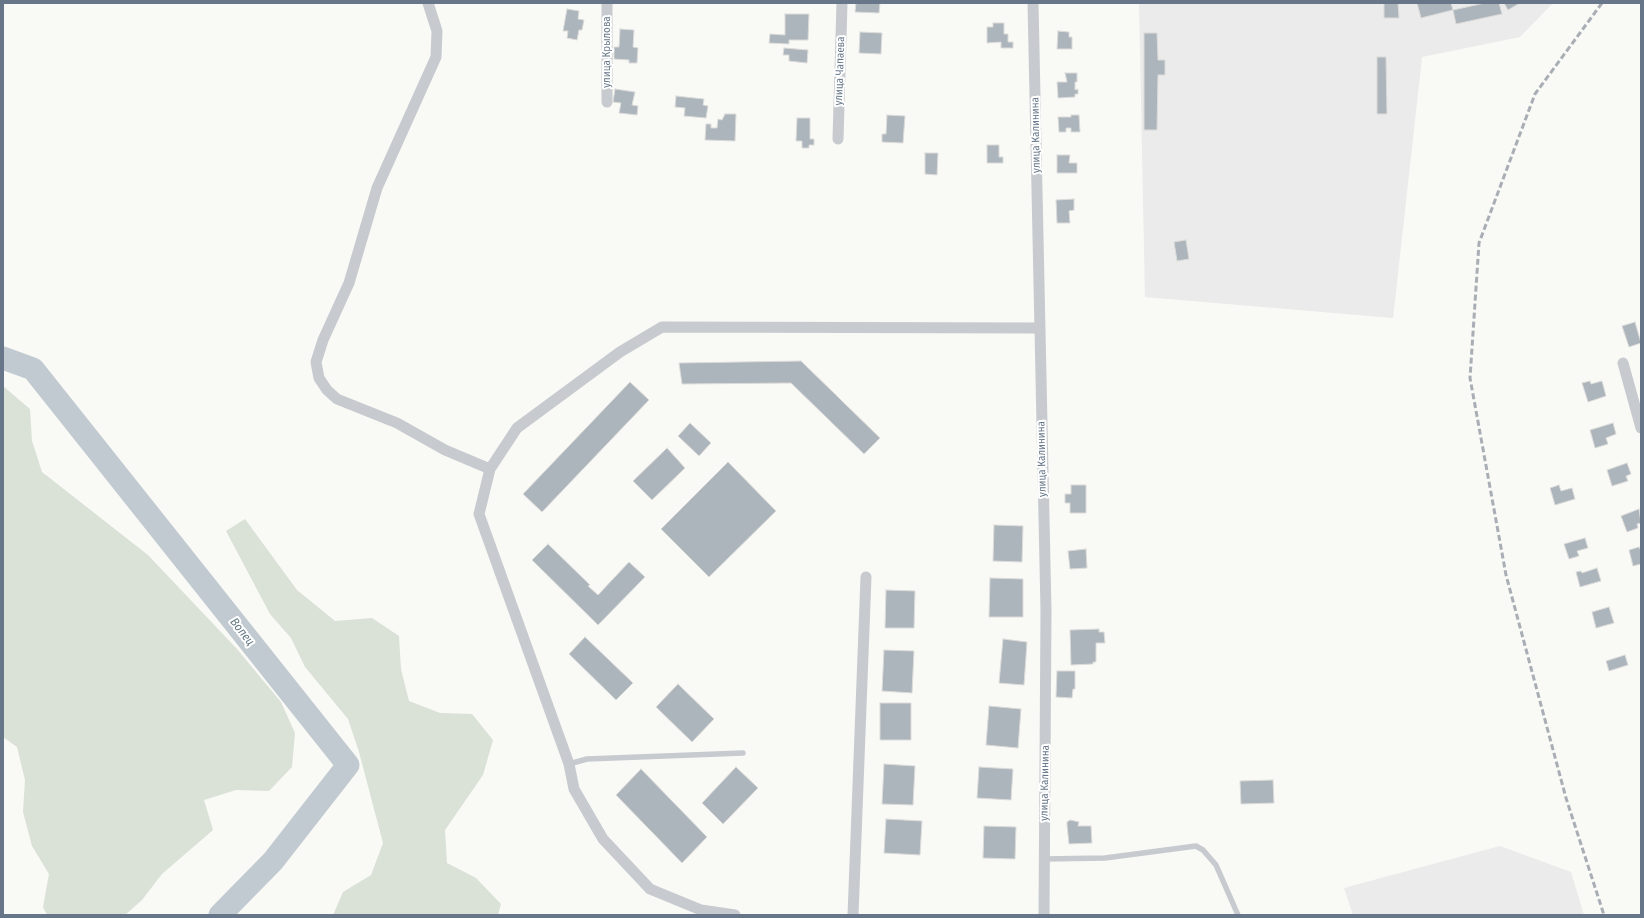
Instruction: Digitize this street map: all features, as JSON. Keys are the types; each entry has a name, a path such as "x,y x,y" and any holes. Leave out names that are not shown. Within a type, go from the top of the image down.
{"street":[{"path":"428,3 437,31 436,57 377,188 349,283 323,340 316,362 319,378 327,390 337,399 397,423 445,450 490,469"},
{"name":"улица Крылова","path":"607,3 607,102"},
{"name":"улица Чапаева","path":"838,139 842,3"},
{"name":"улица Калинина","path":"1034,3 1039,328 1046,611 1044,915"},
{"path":"735,915 701,910 650,889 603,839 574,790 569,764 479,514 490,469 517,428 620,352 662,327 1039,328"},
{"path":"1623,363 1641,428"},
{"path":"853,915 866,577"}],"lane":[{"path":"569,764 587,759 743,753"},
{"path":"1044,859 1106,858 1196,846 1204,850 1216,865 1238,915"}],"shaded area":[{"path":"1139,3 1553,3 1520,37 1422,57 1393,318 1145,297"},
{"path":"3,386 30,409 32,441 42,472 148,555 237,649 281,702 295,733 292,767 269,791 236,790 204,800 213,830 162,874 142,900 125,915 47,915 43,907 49,874 32,846 23,812 25,780 17,747 3,737"},
{"path":"245,519 297,590 335,621 372,618 399,636 401,669 409,701 440,713 472,714 493,740 483,775 445,830 447,863 476,878 501,904 498,915 333,915 343,892 371,875 383,843 359,752 348,719 305,667 291,638 270,614 226,531"},
{"path":"1500,846 1571,872 1584,915 1353,915 1344,888"}],"building":[{"path":"856,3 880,3 879,13 855,12"},
{"path":"1384,3 1398,3 1399,18 1384,18"},
{"path":"1417,3 1451,3 1453,10 1421,18"},
{"path":"1485,3 1499,3 1502,14 1456,24 1453,10"},
{"path":"1504,3 1520,3 1508,10"},
{"path":"567,9 579,11 578,19 584,20 582,30 579,30 577,40 567,38 568,31 563,31"},
{"path":"785,14 809,14 808,40 789,40 789,44 769,43 770,34 785,35"},
{"path":"993,23 1004,23 1004,34 1008,34 1008,42 1013,42 1013,48 1001,48 1001,42 987,43 987,27 993,27"},
{"path":"620,29 634,30 633,47 638,48 637,63 629,63 629,60 614,59 614,47 619,47"},
{"path":"1058,31 1069,32 1069,37 1072,37 1072,49 1057,49"},
{"path":"860,32 882,33 881,54 859,53"},
{"path":"1144,33 1157,33 1158,60 1165,60 1165,75 1158,75 1157,130 1144,130"},
{"path":"784,48 808,50 807,63 789,61 789,55 783,55"},
{"path":"1377,57 1386,57 1387,114 1377,114"},
{"path":"1065,73 1077,73 1075,90 1078,89 1078,94 1075,94 1075,97 1058,98 1057,82 1067,82"},
{"path":"615,89 635,92 632,105 638,106 637,115 619,113 621,103 613,102"},
{"path":"676,96 704,99 703,105 708,106 706,118 684,116 685,108 675,107"},
{"path":"725,114 736,114 735,141 705,140 706,124 711,124 711,128 717,128 718,119 722,120"},
{"path":"887,115 905,116 903,143 882,142 882,134 886,134"},
{"path":"1071,115 1079,115 1080,132 1071,132 1071,128 1066,128 1066,132 1059,132 1058,117 1071,117"},
{"path":"797,118 810,118 810,139 814,139 814,145 809,145 809,148 802,148 802,141 796,141"},
{"path":"987,145 999,145 999,157 1003,157 1003,163 987,163"},
{"path":"925,153 938,153 937,175 925,174"},
{"path":"1057,155 1070,155 1069,163 1077,163 1077,173 1057,173"},
{"path":"1074,199 1074,210 1069,211 1070,223 1057,223 1056,200"},
{"path":"1186,240 1189,259 1177,261 1174,242"},
{"path":"1635,322 1641,343 1629,347 1622,326"},
{"path":"801,361 880,438 864,454 791,383 682,384 679,363"},
{"path":"1590,381 1591,384 1602,381 1606,396 1588,402 1582,383"},
{"path":"630,382 649,400 542,512 523,494"},
{"path":"690,423 711,443 699,456 678,436"},
{"path":"1613,423 1616,434 1606,438 1608,444 1595,448 1590,430"},
{"path":"667,448 685,468 652,500 633,481"},
{"path":"728,462 776,511 709,577 661,529"},
{"path":"1627,463 1631,474 1626,476 1628,481 1612,486 1607,470"},
{"path":"1071,485 1086,485 1086,513 1070,513 1070,503 1065,503 1065,494 1071,494"},
{"path":"1559,485 1561,491 1572,488 1575,499 1555,505 1550,488"},
{"path":"1639,509 1641,523 1637,524 1638,528 1627,532 1621,516"},
{"path":"994,525 1023,526 1022,562 993,561"},
{"path":"1585,538 1588,548 1577,551 1579,556 1569,559 1564,544"},
{"path":"548,544 590,585 588,586 598,595 629,562 645,577 598,625 532,560"},
{"path":"1639,547 1641,551 1641,564 1633,566 1629,550"},
{"path":"1086,549 1087,568 1070,569 1068,551"},
{"path":"1597,568 1601,581 1580,587 1576,572 1581,571 1582,573"},
{"path":"990,578 1023,579 1023,617 989,617"},
{"path":"886,590 915,591 914,628 885,628"},
{"path":"1609,607 1614,623 1596,628 1592,612"},
{"path":"1099,629 1099,632 1104,632 1105,643 1096,643 1096,662 1093,662 1093,664 1071,665 1070,630"},
{"path":"585,637 633,683 616,700 569,654"},
{"path":"1003,639 1027,642 1024,685 999,683"},
{"path":"884,650 914,651 912,693 882,691"},
{"path":"1625,655 1628,665 1609,671 1606,661"},
{"path":"1057,671 1075,671 1075,689 1073,689 1072,698 1056,697"},
{"path":"678,684 714,719 692,742 656,707"},
{"path":"880,703 911,703 911,740 880,740"},
{"path":"989,706 1021,709 1018,748 986,745"},
{"path":"884,764 915,766 913,805 882,804"},
{"path":"736,767 758,788 723,824 702,803"},
{"path":"979,767 1013,769 1011,800 977,798"},
{"path":"641,769 707,837 682,863 616,795"},
{"path":"1273,780 1274,803 1241,804 1240,781"},
{"path":"886,819 922,821 920,855 884,853"},
{"path":"1070,820 1079,822 1078,826 1091,826 1092,843 1069,844 1067,822"},
{"path":"984,826 1016,827 1015,859 983,858"}],"waterway":[{"name":"Вопец","path":"3,358 33,369 348,765 273,861 220,915"}],"railway":[{"path":"1602,3 1535,94 1479,243 1470,378 1506,575 1566,798 1604,915"}]}
